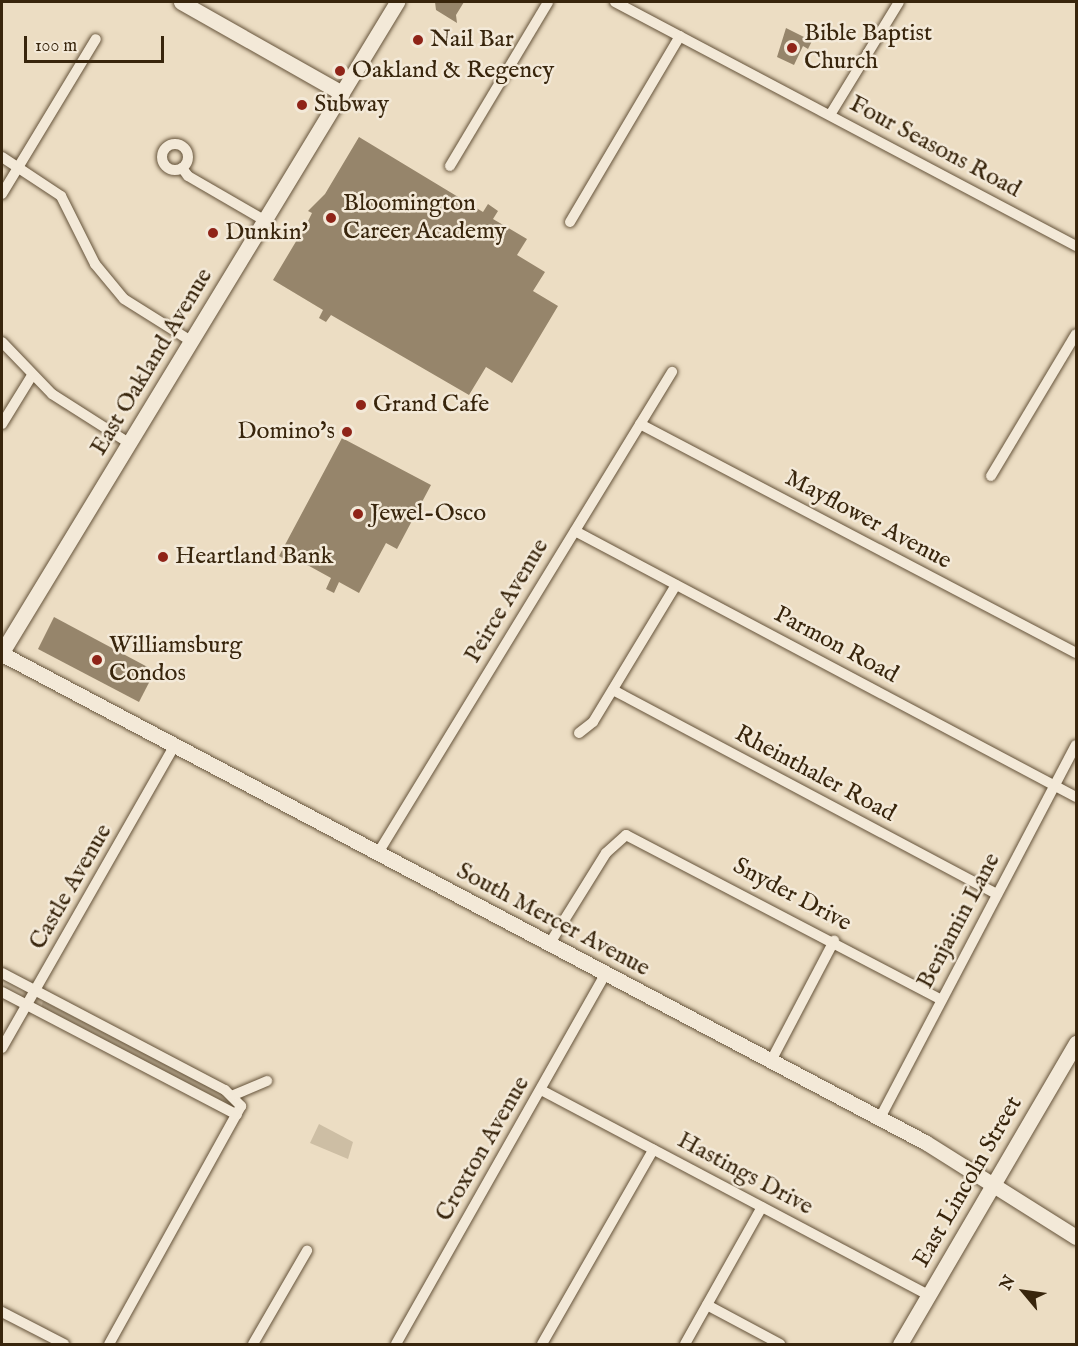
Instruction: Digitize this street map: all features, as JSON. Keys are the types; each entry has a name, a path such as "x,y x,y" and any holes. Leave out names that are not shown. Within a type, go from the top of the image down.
{"main road":[{"path":"181,2 342,93"},
{"name":"East Oakland Avenue","path":"2,653 397,2"},
{"name":"South Mercer Avenue","path":"2,653 880,1118 1077,1236"},
{"name":"East Lincoln Street","path":"900,1344 992,1183 1077,1042"}],"street":[{"path":"450,166 548,2"},
{"name":"Four Seasons Road","path":"615,2 1077,246"},
{"path":"830,115 899,2"},
{"path":"570,222 680,36"},
{"path":"2,194 96,39"},
{"path":"2,157 61,196 95,264 124,299 191,342"},
{"path":"182,168 188,176 264,220"},
{"path":"991,476 1077,334"},
{"path":"2,342 31,377 129,443"},
{"name":"Peirce Avenue","path":"378,853 672,372"},
{"path":"2,424 31,377"},
{"name":"Mayflower Avenue","path":"640,424 1077,653"},
{"name":"Parmon Road","path":"575,531 1077,797"},
{"path":"579,733 593,722 676,585"},
{"name":"Rheinthaler Road","path":"613,690 997,894"},
{"name":"Benjamin Lane","path":"880,1118 1077,745"},
{"name":"Castle Avenue","path":"2,1048 174,746"},
{"name":"Snyder Drive","path":"550,943 621,836 638,838 941,1000"},
{"path":"771,1061 834,941"},
{"path":"2,972 234,1095 240,1106 109,1344"},
{"name":"Croxton Avenue","path":"396,1344 606,973"},
{"path":"2,992 237,1114"},
{"path":"234,1095 267,1081"},
{"name":"Hastings Drive","path":"541,1090 928,1295"},
{"path":"542,1344 653,1150"},
{"path":"685,1344 762,1207"},
{"path":"253,1344 307,1251"},
{"path":"707,1305 780,1344"},
{"path":"2,1312 64,1344"}],"shaded area":[{"path":"43,1001 230,1097 231,1105 41,1009"},
{"path":"319,1124 353,1142 348,1159 310,1143"}],"building":[{"path":"435,2 464,2 456,15 457,23 436,10"},
{"name":"Bible Baptist Church","path":"786,28 812,41 808,49 803,46 794,65 777,57"},
{"path":"359,137 483,212 488,204 498,211 493,219 527,239 517,255 545,272 533,291 558,306 512,383 486,367 469,395 331,315 326,322 319,318 323,310 273,280 307,223 312,213 308,211 325,194"},
{"name":"Jewel-Osco","path":"342,438 431,485 397,549 386,543 359,593 339,582 334,593 326,589 331,578 291,556 288,561 279,556"},
{"name":"Williamsburg Condos","path":"54,617 155,671 139,702 38,649"}],"place":[{"name":"Nail Bar","path":"418,40"},
{"name":"Bible Baptist Church","path":"792,48"},
{"name":"Oakland & Regency","path":"340,71"},
{"name":"Subway","path":"302,105"},
{"name":"Bloomington Career Academy","path":"331,218"},
{"name":"Dunkin'","path":"213,233"},
{"name":"Grand Cafe","path":"361,405"},
{"name":"Domino's","path":"347,432"},
{"name":"Jewel-Osco","path":"358,514"},
{"name":"Heartland Bank","path":"163,557"},
{"name":"Williamsburg Condos","path":"97,660"}]}
